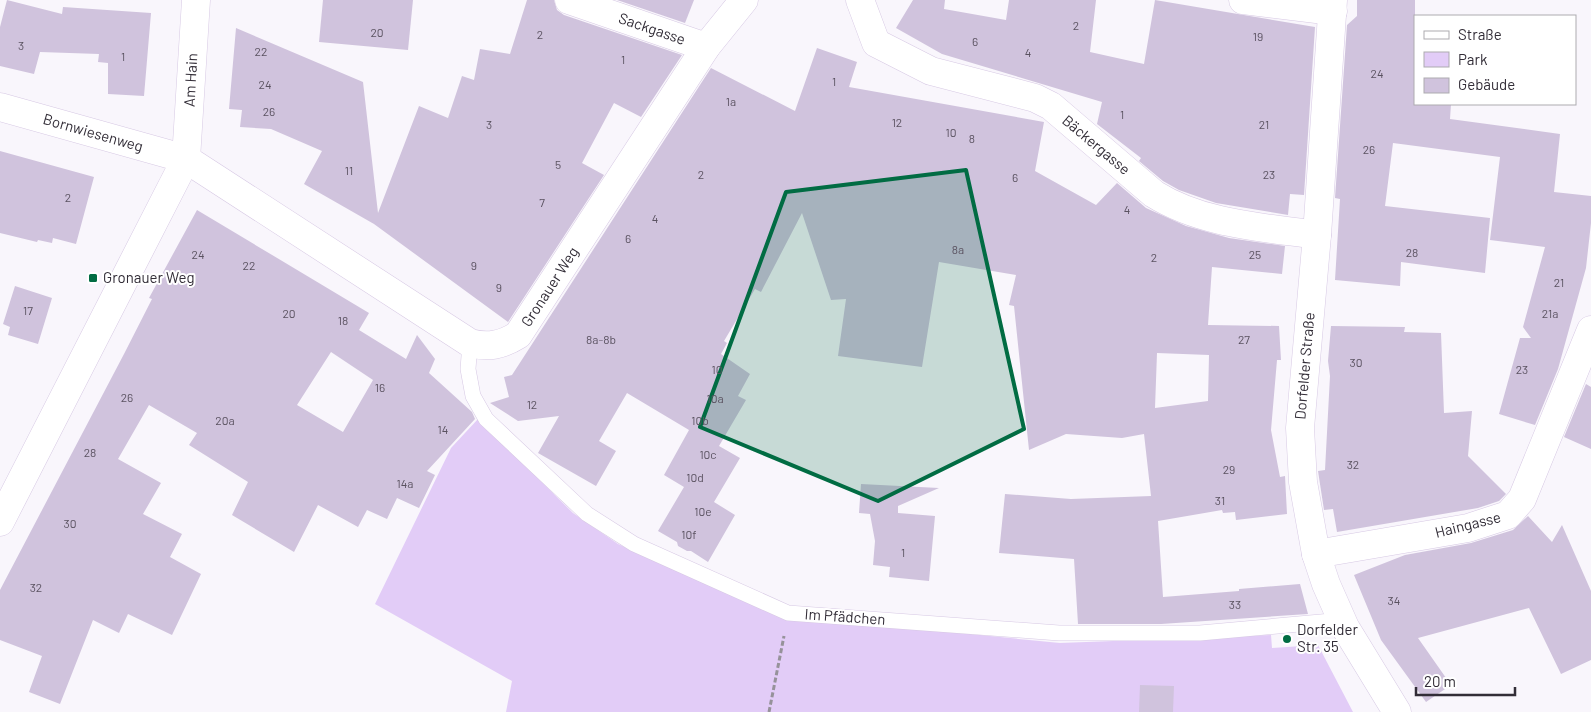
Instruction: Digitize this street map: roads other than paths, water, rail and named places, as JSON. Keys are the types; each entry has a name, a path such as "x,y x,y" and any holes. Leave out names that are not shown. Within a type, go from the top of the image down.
{"street":[{"name":"Am Hain","path":"186,159 196,0"},
{"name":"Sackgasse","path":"569,0 706,47"},
{"name":"Gronauer Weg","path":"470,344 484,347 491,346 508,342 518,335 706,47 744,0"},
{"name":"Bäckergasse","path":"860,0 876,43 931,70 1028,96 1050,106 1154,194 1172,205 1223,221 1317,235"},
{"path":"1243,0 1333,6"},
{"name":"Dorfelder Straße","path":"1333,6 1317,235 1300,428 1303,482 1316,554 1326,584 1343,620 1397,712"},
{"name":"Bornwiesenweg","path":"0,107 186,159"},
{"path":"0,522 186,159 470,344"},
{"name":"Haingasse","path":"1316,554 1468,528 1508,515 1522,499 1591,330"}],"lane":[{"name":"Im Pfädchen","path":"470,344 468,369 473,396 486,419 587,514 634,544 788,613 1059,633 1200,633 1343,620"}],"place":[{"name":"Gronauer Weg","path":"93,278"},
{"name":"Dorfelder Str. 35","path":"1287,639"}]}
